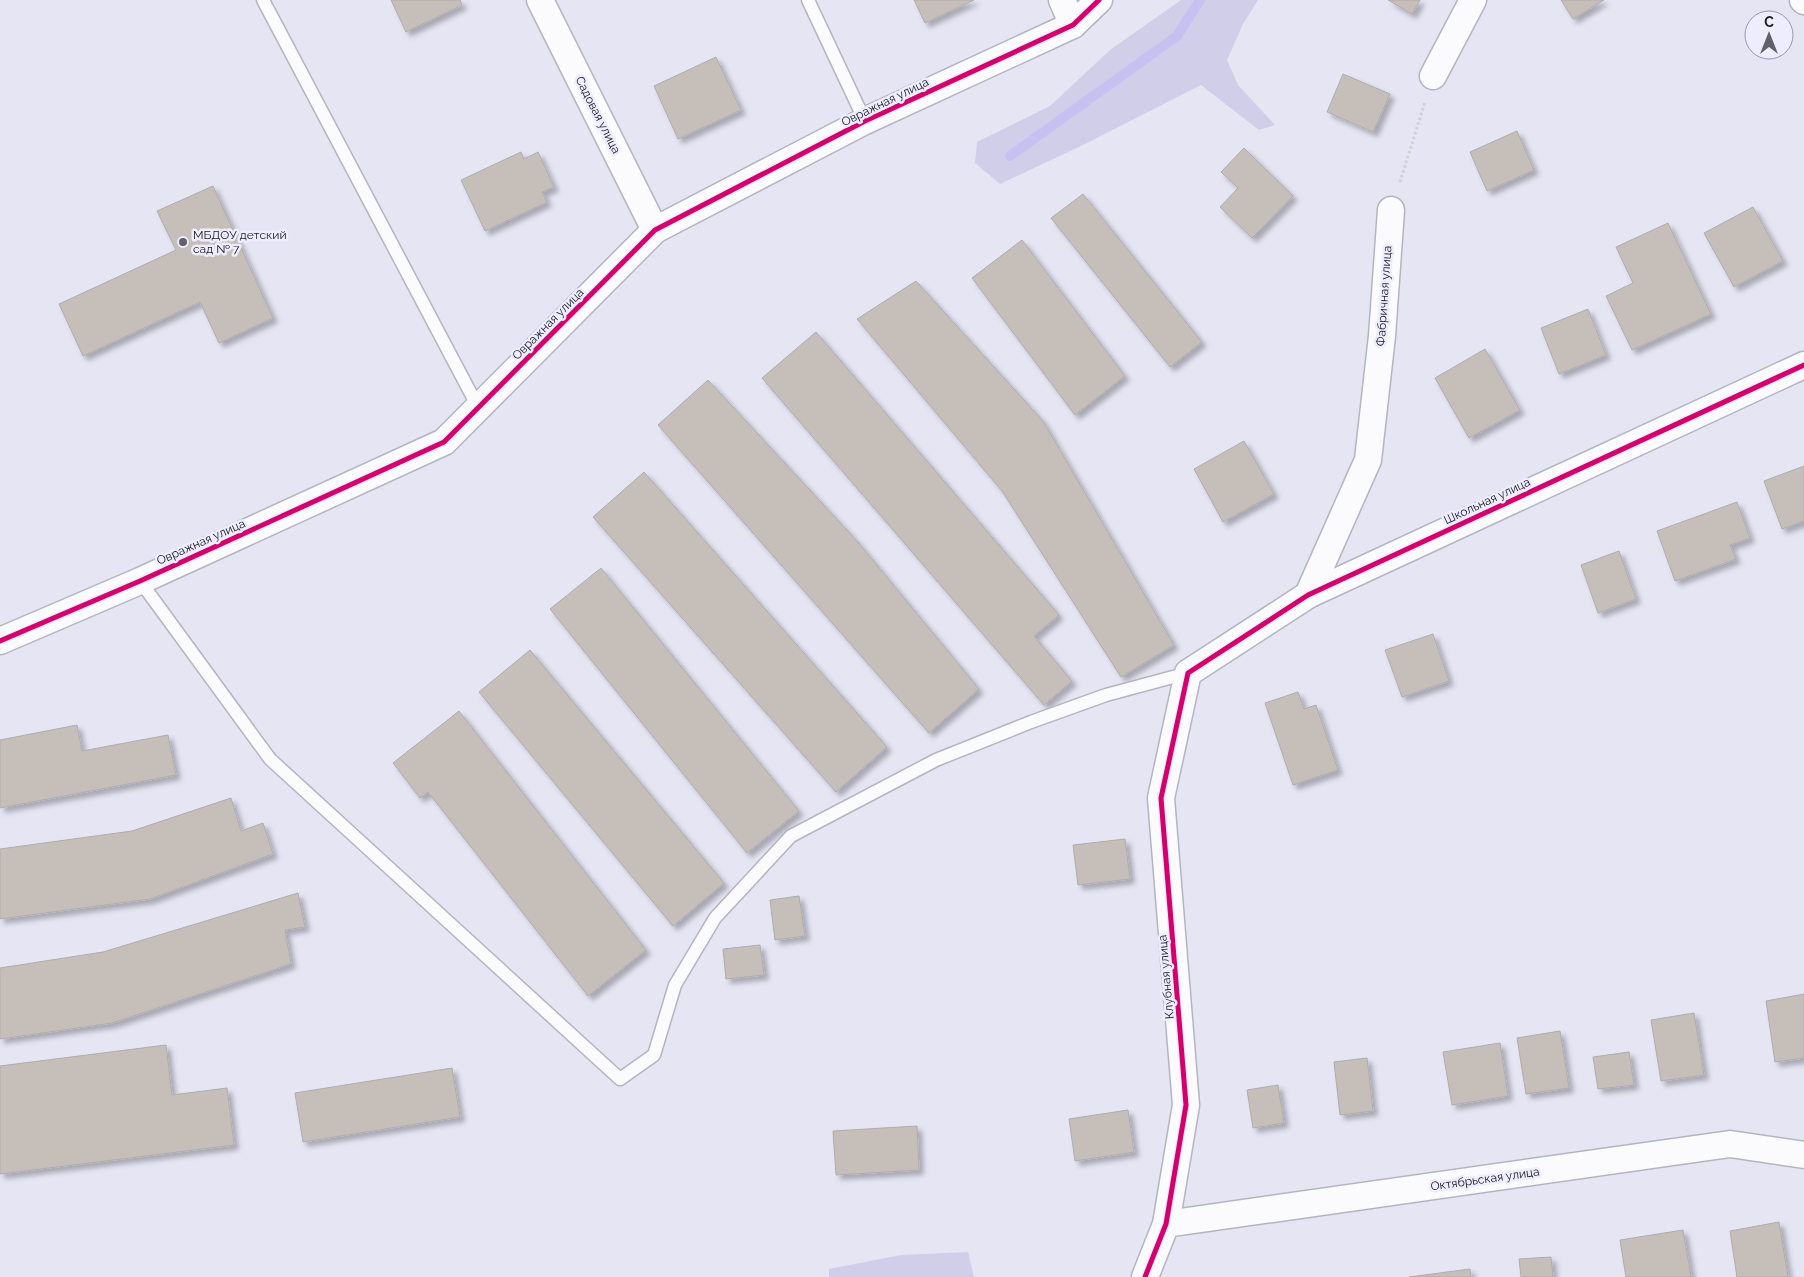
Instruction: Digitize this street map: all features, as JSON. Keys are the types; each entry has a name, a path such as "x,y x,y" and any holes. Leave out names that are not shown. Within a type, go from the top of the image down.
{"street":[{"name":"Садовая улица","path":"540,0 655,230"},
{"path":"1062,0 1074,25"},
{"name":"Овражная улица","path":"0,641 140,581 444,442 655,230 865,122 1074,25 1098,0"},
{"path":"1433,76 1473,0"},
{"name":"Фабричная улица","path":"1308,594 1368,460 1382,336 1391,210"},
{"name":"Школьная улица","path":"1188,673 1308,594 1804,365"},
{"name":"Клубная улица","path":"1145,1277 1166,1224 1186,1105 1161,798 1188,673"},
{"name":"Октябрьская улица","path":"1166,1224 1730,1144 1804,1155"}],"lane":[{"path":"263,0 478,407"},
{"path":"808,0 865,122"},
{"path":"140,581 270,759 620,1079 654,1055 675,984 715,918 791,836 936,760 1096,698 1188,673"}],"path":[{"path":"1391,210 1433,76"}],"shaded area":[{"path":"1181,0 1258,0 1243,24 1227,60 1238,85 1275,125 1259,130 1201,85 1081,146 1000,184 975,163 977,142 1050,106 1110,50"},
{"path":"968,1252 974,1277 829,1277 829,1269 901,1255"}],"building":[{"path":"391,0 460,0 462,5 406,32"},
{"path":"914,0 974,0 925,23"},
{"path":"1388,0 1420,0 1412,14"},
{"path":"1561,0 1604,0 1573,19"},
{"path":"716,57 741,110 678,139 654,86"},
{"path":"1343,74 1390,94 1373,132 1327,112"},
{"path":"1517,131 1534,170 1487,191 1470,152"},
{"path":"1244,148 1293,196 1252,238 1220,207 1238,188 1221,172"},
{"path":"521,152 524,159 538,152 554,187 542,192 547,202 485,231 461,180"},
{"path":"213,186 273,318 219,343 200,302 83,356 59,304 176,250 157,211"},
{"path":"1083,194 1202,342 1170,367 1051,218"},
{"path":"1753,207 1783,261 1734,287 1704,233"},
{"path":"1668,223 1711,314 1632,350 1606,296 1633,283 1616,247"},
{"path":"1022,240 1125,376 1075,415 972,278"},
{"path":"916,281 1043,421 1174,645 1121,677 1002,491 857,319"},
{"path":"1588,309 1606,355 1559,374 1541,328"},
{"path":"816,332 1059,615 1034,636 1072,681 1044,705 762,378"},
{"path":"1485,349 1520,410 1469,438 1435,378"},
{"path":"708,380 858,542 979,689 929,733 658,425"},
{"path":"1244,441 1274,494 1223,522 1194,469"},
{"path":"1804,466 1804,521 1782,529 1764,481"},
{"path":"644,472 887,747 836,792 593,517"},
{"path":"1737,502 1750,538 1730,545 1736,559 1675,581 1657,531"},
{"path":"1619,551 1636,599 1598,613 1581,565"},
{"path":"601,568 799,811 747,853 550,609"},
{"path":"1433,634 1449,681 1402,697 1385,650"},
{"path":"530,650 724,883 673,926 479,692"},
{"path":"1298,692 1304,709 1316,705 1338,770 1293,785 1265,703"},
{"path":"459,711 646,950 588,996 428,792 420,798 393,763"},
{"path":"77,725 82,751 168,735 176,775 0,808 0,740"},
{"path":"231,798 241,831 263,823 273,854 150,899 0,919 0,849 132,831"},
{"path":"1125,839 1130,879 1078,885 1073,845"},
{"path":"298,893 305,927 285,930 291,964 112,1023 0,1039 0,968 103,952"},
{"path":"799,896 805,936 775,940 770,900"},
{"path":"760,945 764,975 726,979 723,949"},
{"path":"1804,994 1804,1058 1775,1062 1766,1001"},
{"path":"1694,1013 1704,1075 1661,1081 1651,1020"},
{"path":"1560,1031 1569,1088 1526,1094 1517,1038"},
{"path":"1500,1043 1508,1096 1452,1105 1443,1052"},
{"path":"166,1045 172,1095 227,1088 234,1145 0,1174 0,1066"},
{"path":"1629,1052 1634,1085 1598,1089 1593,1057"},
{"path":"1367,1058 1373,1111 1340,1115 1334,1062"},
{"path":"452,1068 460,1117 303,1142 295,1093"},
{"path":"1278,1085 1284,1123 1253,1128 1247,1090"},
{"path":"1128,1110 1134,1152 1075,1161 1069,1119"},
{"path":"917,1126 919,1170 836,1175 833,1131"},
{"path":"1779,1222 1788,1277 1737,1277 1730,1231"},
{"path":"1683,1230 1691,1277 1626,1277 1620,1240"},
{"path":"1551,1257 1553,1277 1521,1277 1519,1259"},
{"path":"1470,1269 1471,1277 1409,1277"}],"waterway":[{"path":"1010,156 1177,36 1200,0"}],"cycle path":[{"path":"0,641 140,581 444,442 655,230 865,121 1073,25 1099,0"},
{"path":"1145,1277 1166,1224 1186,1105 1161,798 1188,673 1308,595 1804,365"}],"place":[{"name":"МБДОУ детский сад № 7","path":"183,242"}]}
